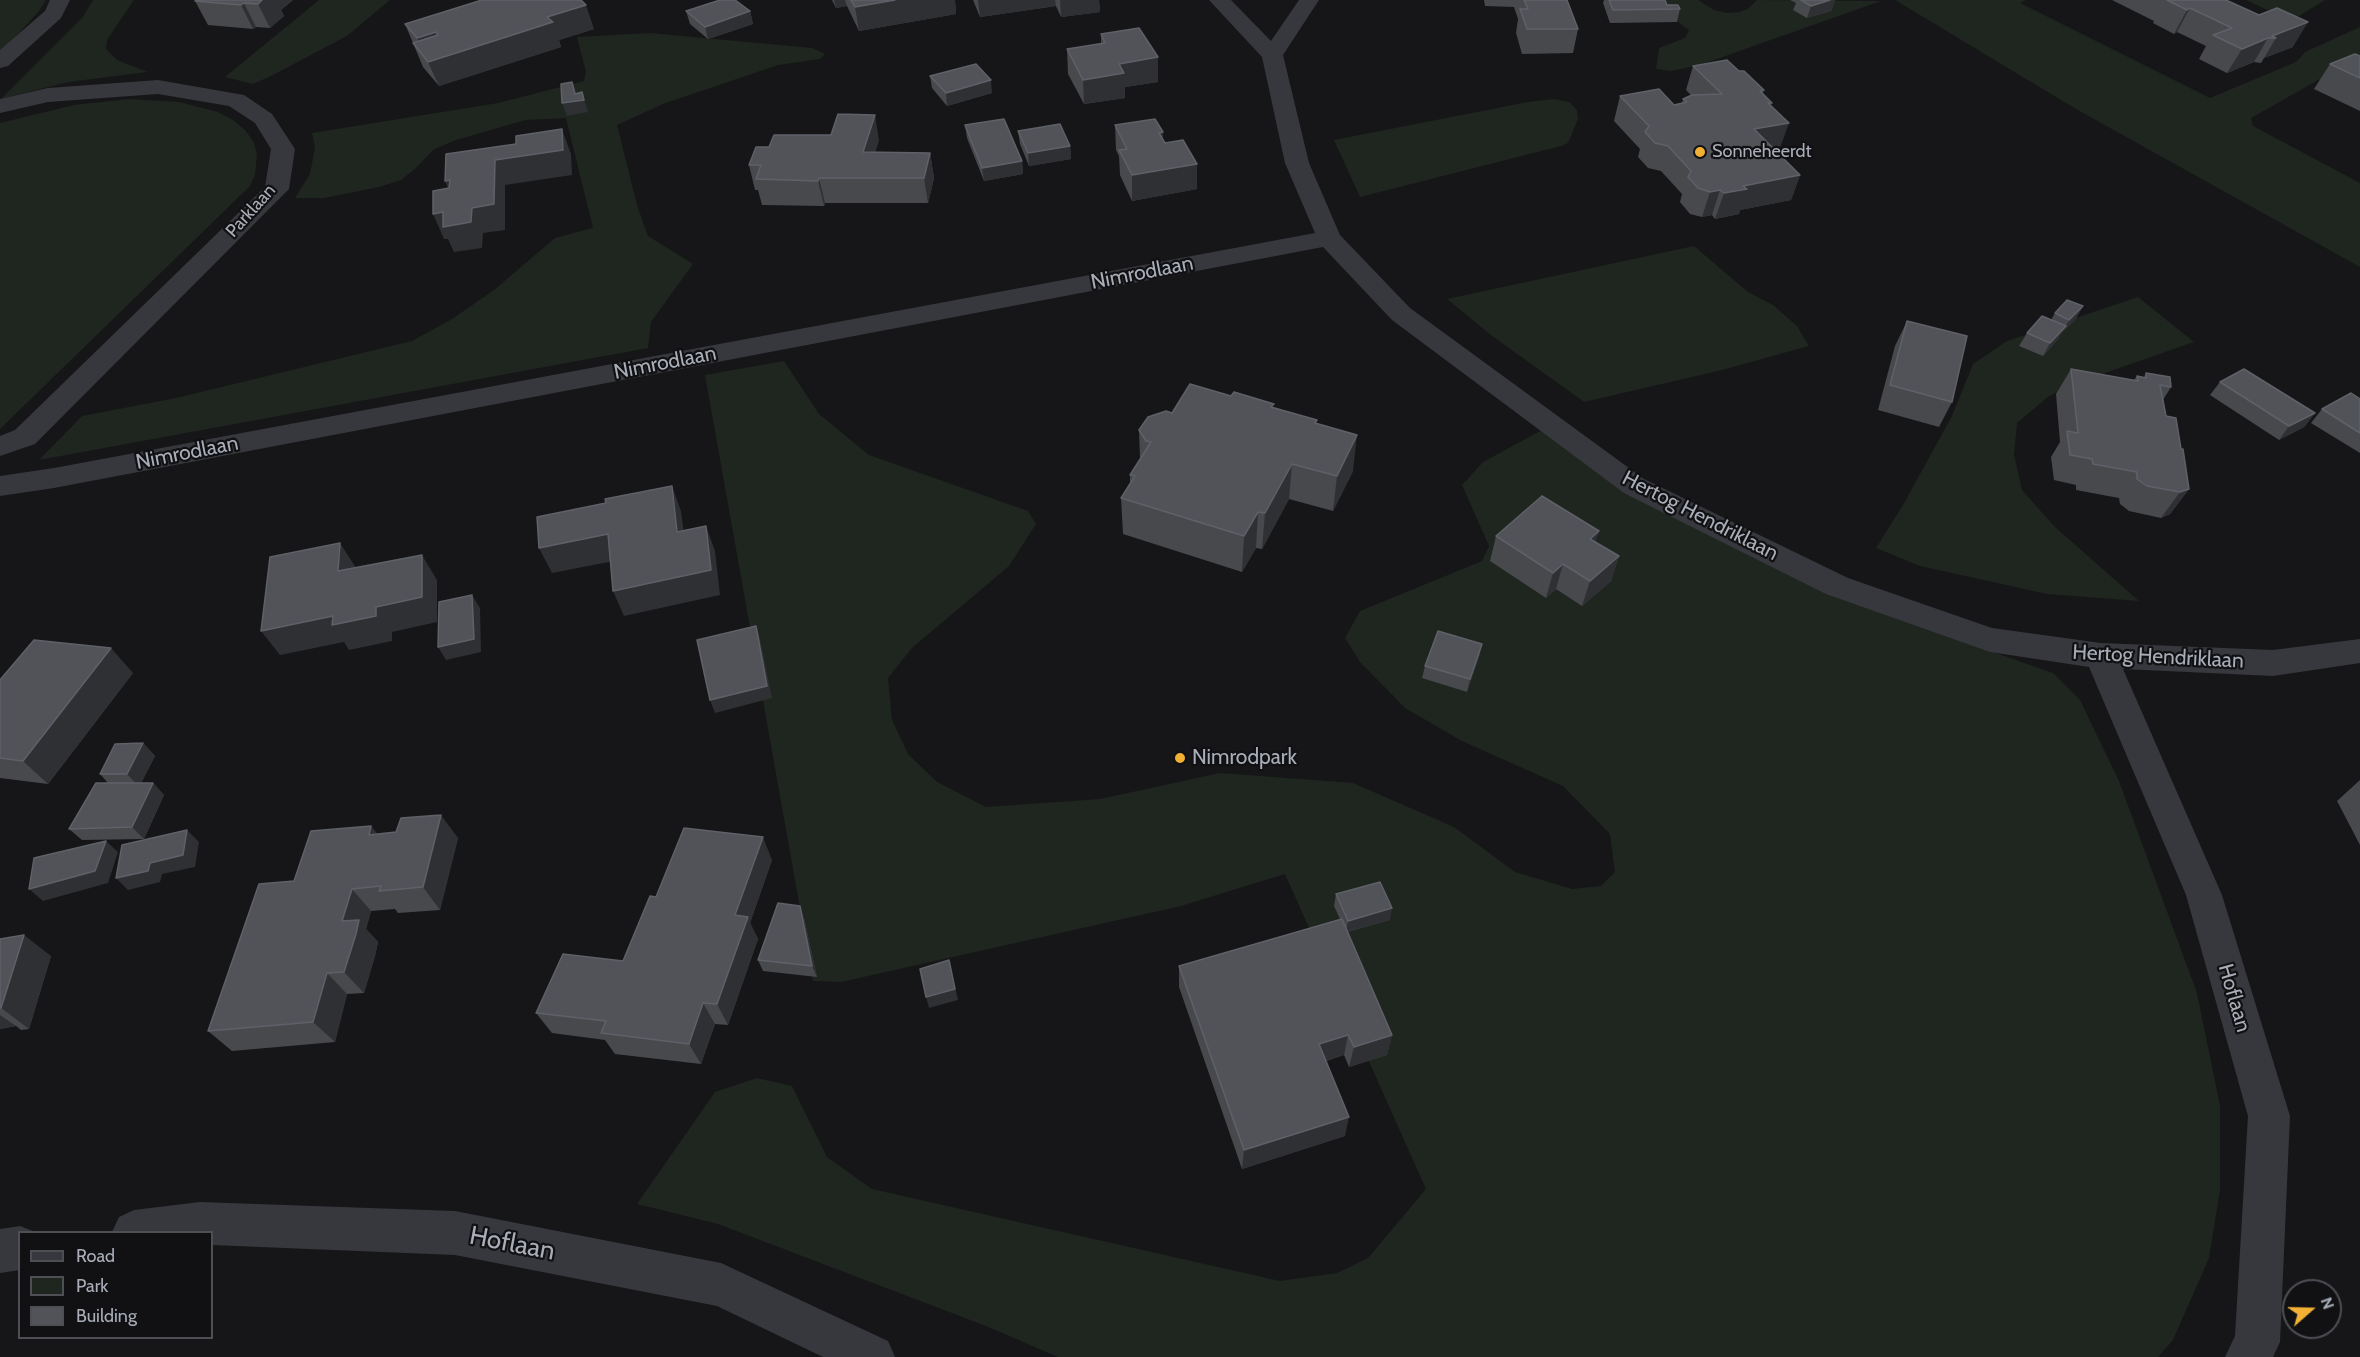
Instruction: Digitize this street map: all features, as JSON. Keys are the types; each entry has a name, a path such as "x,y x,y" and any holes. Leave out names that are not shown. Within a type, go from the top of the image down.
{"street":[{"path":"0,61 54,14 60,0"},
{"path":"1219,0 1272,55 1309,0"},
{"name":"Hertog Hendriklaan","path":"1272,55 1297,163 1329,238 1401,314 1634,486 1837,586 1990,640 2101,657 2273,663 2360,651"},
{"name":"Parklaan","path":"0,106 48,95 158,87 236,100 264,118 283,149 277,189 24,437 0,446"},
{"name":"Nimrodlaan","path":"0,486 66,476 1329,238"},
{"name":"Hoflaan","path":"2101,657 2204,895 2269,1116 2258,1342 2248,1357"},
{"name":"Hoflaan","path":"147,1231 200,1223 455,1233 721,1285 872,1357"},
{"path":"0,1251 18,1248"}],"green space":[{"path":"0,0 46,0 39,11 0,54"},
{"path":"93,0 134,0 107,40 106,49 117,60 148,72 68,82 1,99 83,17"},
{"path":"319,0 390,0 347,36 271,76 253,84 225,77"},
{"path":"1628,0 1698,0 1714,10 1727,13 1740,12 1749,8 1757,0 1881,1 1700,65 1671,71 1656,69 1659,48 1685,38 1689,30 1658,7"},
{"path":"1895,0 2026,0 2020,3 2210,98 2296,62 2305,52 2360,27 2360,64 2336,70 2251,118 2253,126 2360,183 2360,267 2076,109"},
{"path":"2246,0 2325,0 2291,21"},
{"path":"650,33 812,48 825,54 820,59 778,65 663,104 617,125 637,205 648,236 693,264 651,322 648,348 39,460 82,416 176,398 412,341 452,319 494,290 555,238 593,228 566,118 525,120 453,141 433,150 401,180 379,187 324,198 295,198 310,174 315,147 312,133 498,103 584,81 586,72 577,37"},
{"path":"129,99 179,102 218,112 233,120 253,141 257,154 255,175 250,186 0,429 0,123 74,105"},
{"path":"1554,99 1569,102 1577,110 1578,119 1568,143 1360,197 1334,140 1528,102"},
{"path":"1694,246 1748,292 1773,305 1797,326 1809,346 1722,370 1584,402 1491,335 1447,299"},
{"path":"2138,297 2194,342 2082,381 2049,396 2017,423 2014,455 2022,490 2055,527 2139,601 2047,594 1920,566 1876,548 1903,505 1952,416 1973,364 2007,341"},
{"path":"784,361 819,414 869,455 1028,511 1036,524 1009,566 912,648 888,678 892,720 908,754 937,782 986,807 1100,799 1220,773 1353,783 1454,827 1515,872 1572,889 1601,886 1615,872 1610,834 1563,786 1462,741 1405,708 1360,662 1345,638 1360,611 1482,561 1489,546 1462,485 1483,462 1544,429 1887,615 2053,673 2080,700 2119,781 2197,993 2220,1106 2220,1190 2209,1258 2173,1340 2158,1357 1058,1357 986,1326 718,1224 637,1204 715,1092 757,1078 792,1086 827,1157 872,1189 1280,1281 1337,1273 1368,1258 1426,1189 1285,874 1181,906 841,982 813,981 705,375"}],"building":[{"path":"196,0 262,0 258,4 244,3 241,5"},
{"path":"482,0 581,0 586,5 547,17 553,22 428,62 413,43 438,35 436,32 417,38 405,24"},
{"path":"720,0 735,0 750,11 705,27 686,11"},
{"path":"851,0 895,0 855,7"},
{"path":"1524,0 1567,0 1578,29 1527,29 1520,9 1528,9"},
{"path":"1609,0 1665,0 1667,5 1678,5 1680,9 1613,10"},
{"path":"1801,0 1830,0 1811,6"},
{"path":"2167,0 2226,0 2259,15 2277,8 2308,22 2272,36 2276,38 2268,38 2242,49 2213,35 2232,28"},
{"path":"1139,28 1158,57 1119,64 1124,73 1083,80 1067,49 1105,43 1101,34"},
{"path":"2355,54 2360,56 2360,78 2330,64"},
{"name":"Sonneheerdt","path":"1727,60 1739,71 1744,71 1764,90 1760,91 1772,103 1768,103 1789,123 1754,129 1800,175 1743,186 1747,189 1724,193 1720,190 1710,192 1698,188 1688,177 1691,171 1668,146 1655,143 1645,132 1649,126 1620,96 1659,89 1674,105 1687,102 1683,99 1692,95 1722,94 1693,66"},
{"path":"976,64 991,80 946,93 930,76"},
{"path":"572,82 575,94 582,92 584,100 562,103 561,84"},
{"path":"838,114 875,115 863,152 930,153 924,178 819,178 818,181 756,179 761,165 749,165 756,147 769,147 774,135 831,135"},
{"path":"1004,119 1022,161 982,168 965,125"},
{"path":"1155,119 1163,132 1159,133 1165,143 1183,140 1197,164 1132,175 1119,150 1127,149 1115,125"},
{"path":"1060,124 1070,146 1028,153 1018,131"},
{"path":"562,129 563,150 495,160 494,204 472,208 471,222 443,227 443,212 433,214 433,191 449,188 450,180 445,181 446,154 516,144 516,136"},
{"path":"2067,300 2083,306 2069,320 2055,313"},
{"path":"2042,316 2066,326 2050,343 2027,333"},
{"path":"1907,321 1967,336 1952,402 1890,385"},
{"path":"2071,369 2138,381 2137,376 2146,378 2146,373 2170,377 2171,387 2160,385 2166,416 2176,418 2189,489 2180,492 2147,486 2137,479 2137,472 2093,464 2092,459 2070,455 2067,431 2078,433"},
{"path":"2244,369 2315,413 2289,426 2220,382"},
{"path":"1190,384 1231,396 1234,392 1274,404 1271,407 1317,420 1315,423 1357,435 1337,476 1292,464 1265,513 1258,512 1244,536 1121,498 1135,476 1130,475 1151,442 1146,441 1139,430 1148,417 1166,411 1172,413"},
{"path":"2351,393 2360,399 2360,433 2322,409"},
{"path":"672,486 677,532 706,526 711,570 613,591 608,534 539,548 537,517 606,503 605,499"},
{"path":"1542,496 1599,531 1590,539 1619,556 1590,581 1563,564 1553,573 1496,536"},
{"path":"340,543 338,571 422,555 422,597 376,607 376,616 332,625 333,616 261,631 270,557"},
{"path":"472,595 474,639 438,647 439,602"},
{"path":"756,626 767,686 710,700 697,640"},
{"path":"1438,631 1482,644 1470,679 1425,666"},
{"path":"34,640 111,648 23,761 0,758 0,680"},
{"path":"143,743 127,774 100,774 115,744"},
{"path":"96,783 153,783 132,827 69,829"},
{"path":"441,815 423,887 379,891 381,886 352,889 342,921 359,920 356,934 344,972 327,973 313,1022 208,1031 259,884 294,881 311,831 371,826 369,835 396,832 401,818"},
{"path":"684,828 763,837 735,915 748,917 717,1004 703,1003 689,1044 601,1033 606,1021 536,1013 563,954 623,961 650,896 656,897"},
{"path":"187,830 183,855 150,863 148,871 116,878 122,845"},
{"path":"106,841 95,871 29,889 34,858"},
{"path":"1380,882 1392,908 1348,921 1336,894"},
{"path":"778,903 800,906 812,966 758,960"},
{"path":"1342,919 1392,1035 1354,1047 1348,1035 1319,1044 1349,1117 1244,1150 1179,966"},
{"path":"24,935 1,1008 0,1008 0,939"},
{"path":"949,960 955,989 926,997 920,969"}],"place":[{"name":"Sonneheerdt","path":"1700,152"},
{"name":"Nimrodpark","path":"1180,758"}]}
